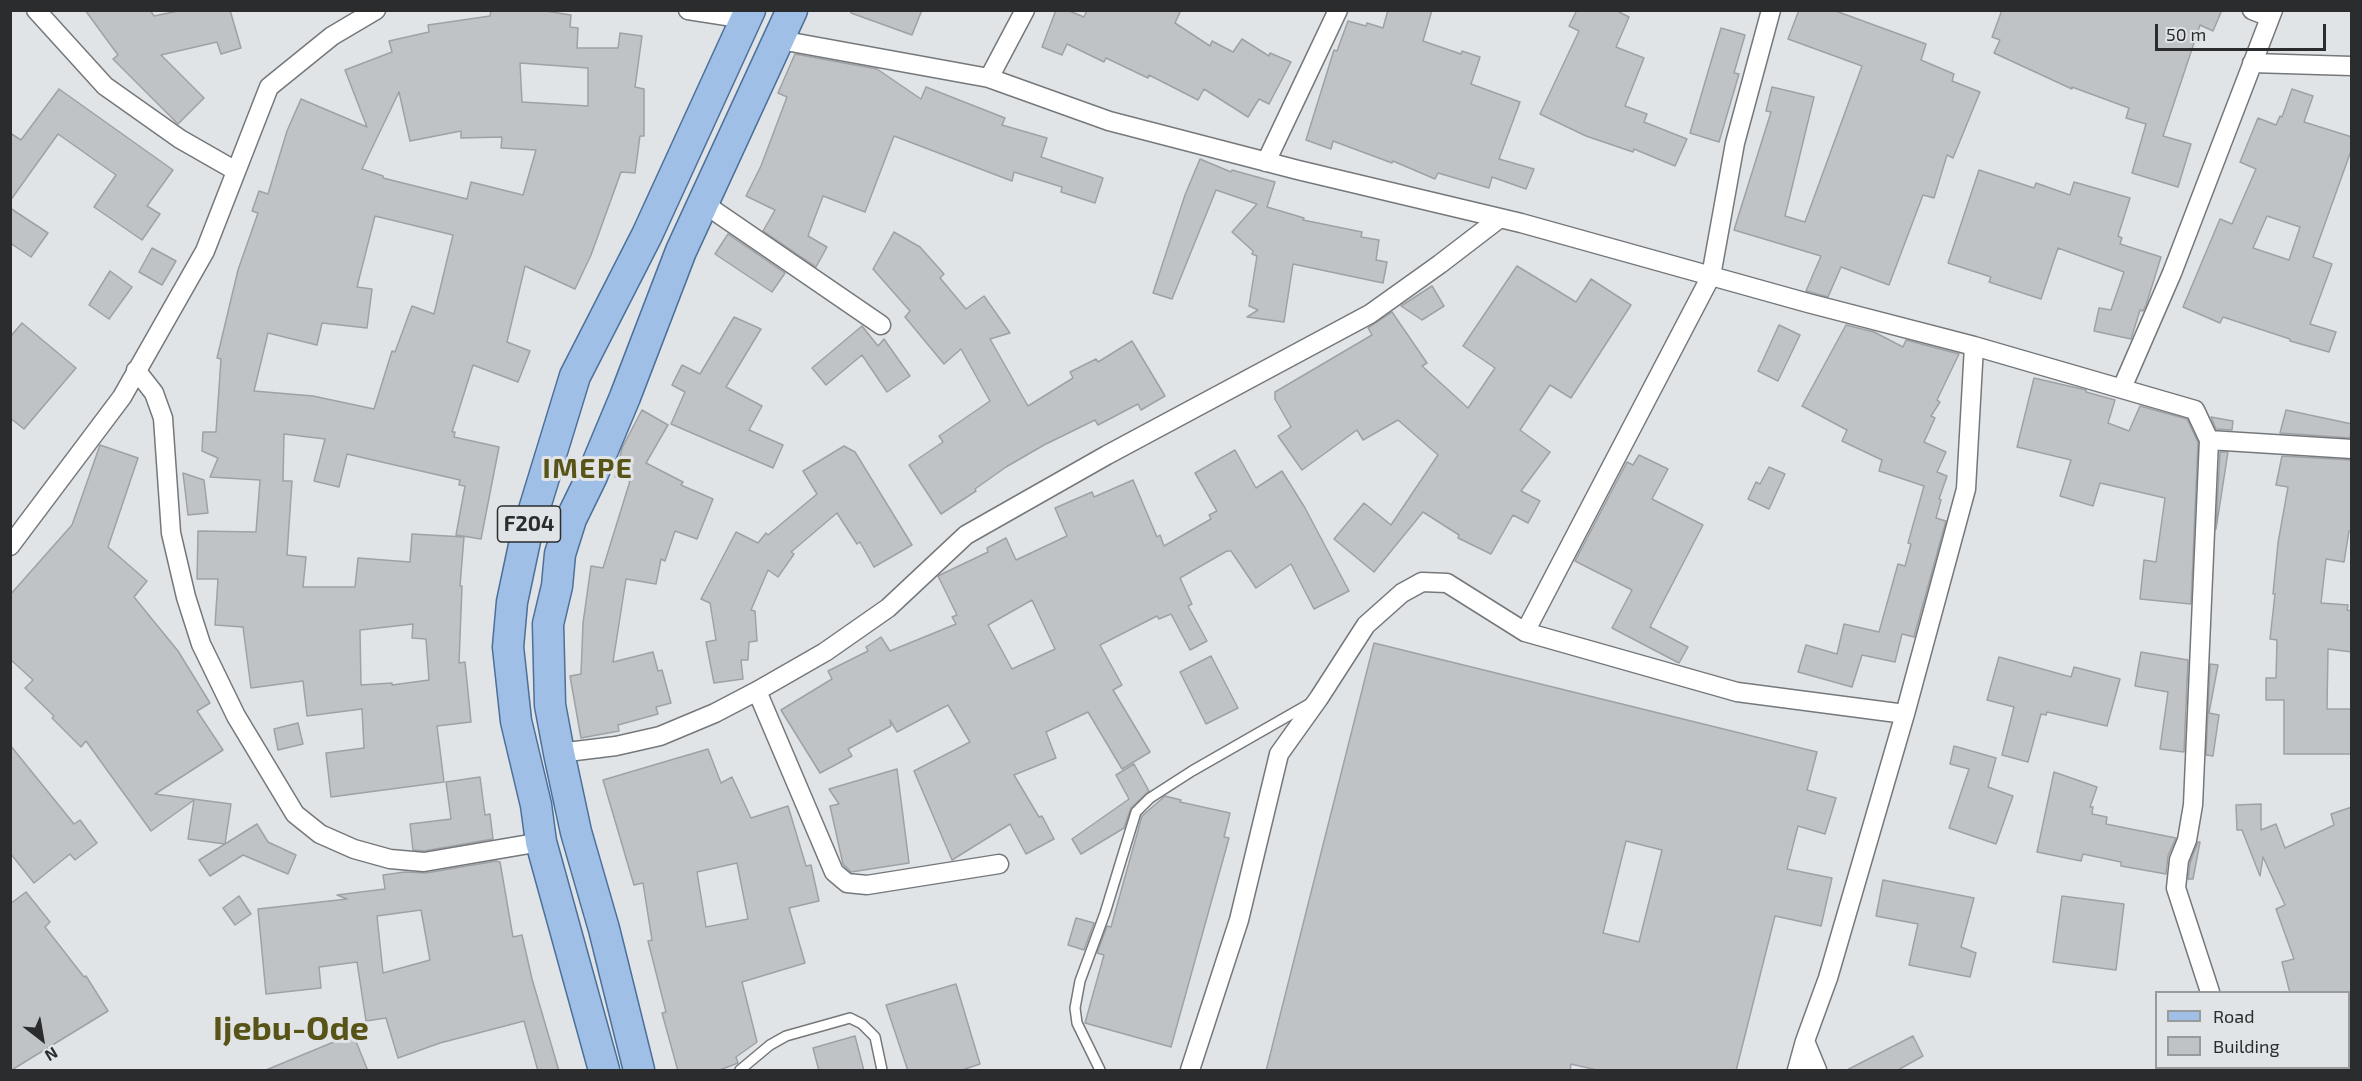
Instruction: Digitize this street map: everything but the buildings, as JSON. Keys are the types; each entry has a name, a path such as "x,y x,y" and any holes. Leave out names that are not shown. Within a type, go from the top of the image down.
{"main road":[{"name":"F204","path":"639,1071 604,929 576,832 559,753 550,705 548,624 557,586 560,554 571,519 596,466 681,251 792,10"},
{"name":"F204","path":"604,1071 541,842 536,805 516,721 508,647 512,602 526,536 575,376 647,235 748,15"}],"street":[{"path":"36,10 105,86 180,139 236,171"},
{"path":"10,546 122,397 135,370 205,251 269,87 332,36 376,10"},
{"path":"688,10 748,15"},
{"path":"990,78 1025,10"},
{"path":"1266,162 1338,10"},
{"path":"1525,632 1711,276 1735,143 1771,10"},
{"path":"2122,388 2172,273 2271,14 2252,10"},
{"path":"780,40 990,78 1108,121 1612,247 1711,276 1974,346 2195,410 2209,441 2193,805 2187,840 2179,860 2176,888 2209,991"},
{"path":"2252,63 2352,66"},
{"path":"703,203 881,325"},
{"path":"559,753 616,746 660,736 715,713 757,691 825,652 888,608 966,535 1127,444 1370,314 1500,218"},
{"path":"1797,1071 1805,1041 1828,978 1905,714 1966,489 1974,346"},
{"path":"135,370 154,393 163,418 171,533 186,597 201,644 236,716 295,814 320,834 354,849 390,859 424,862 541,842"},
{"path":"2209,441 2352,448"},
{"path":"1190,1071 1239,920 1279,754 1319,698 1366,625 1402,593 1422,582 1447,583 1525,632 1737,692 1905,714"},
{"path":"757,691 834,872 847,883 867,885 999,864"},
{"path":"1805,1041 1817,1071"}],"lane":[{"path":"1100,1071 1077,1023 1075,1008 1080,981 1105,914 1136,812 1150,798 1192,771 1319,698"},
{"path":"740,1071 770,1045 786,1036 850,1018 862,1024 875,1037 882,1071"}],"district":[{"name":"IMEPE","path":"588,469"},
{"name":"Ijebu-Ode","path":"291,1029"}]}
